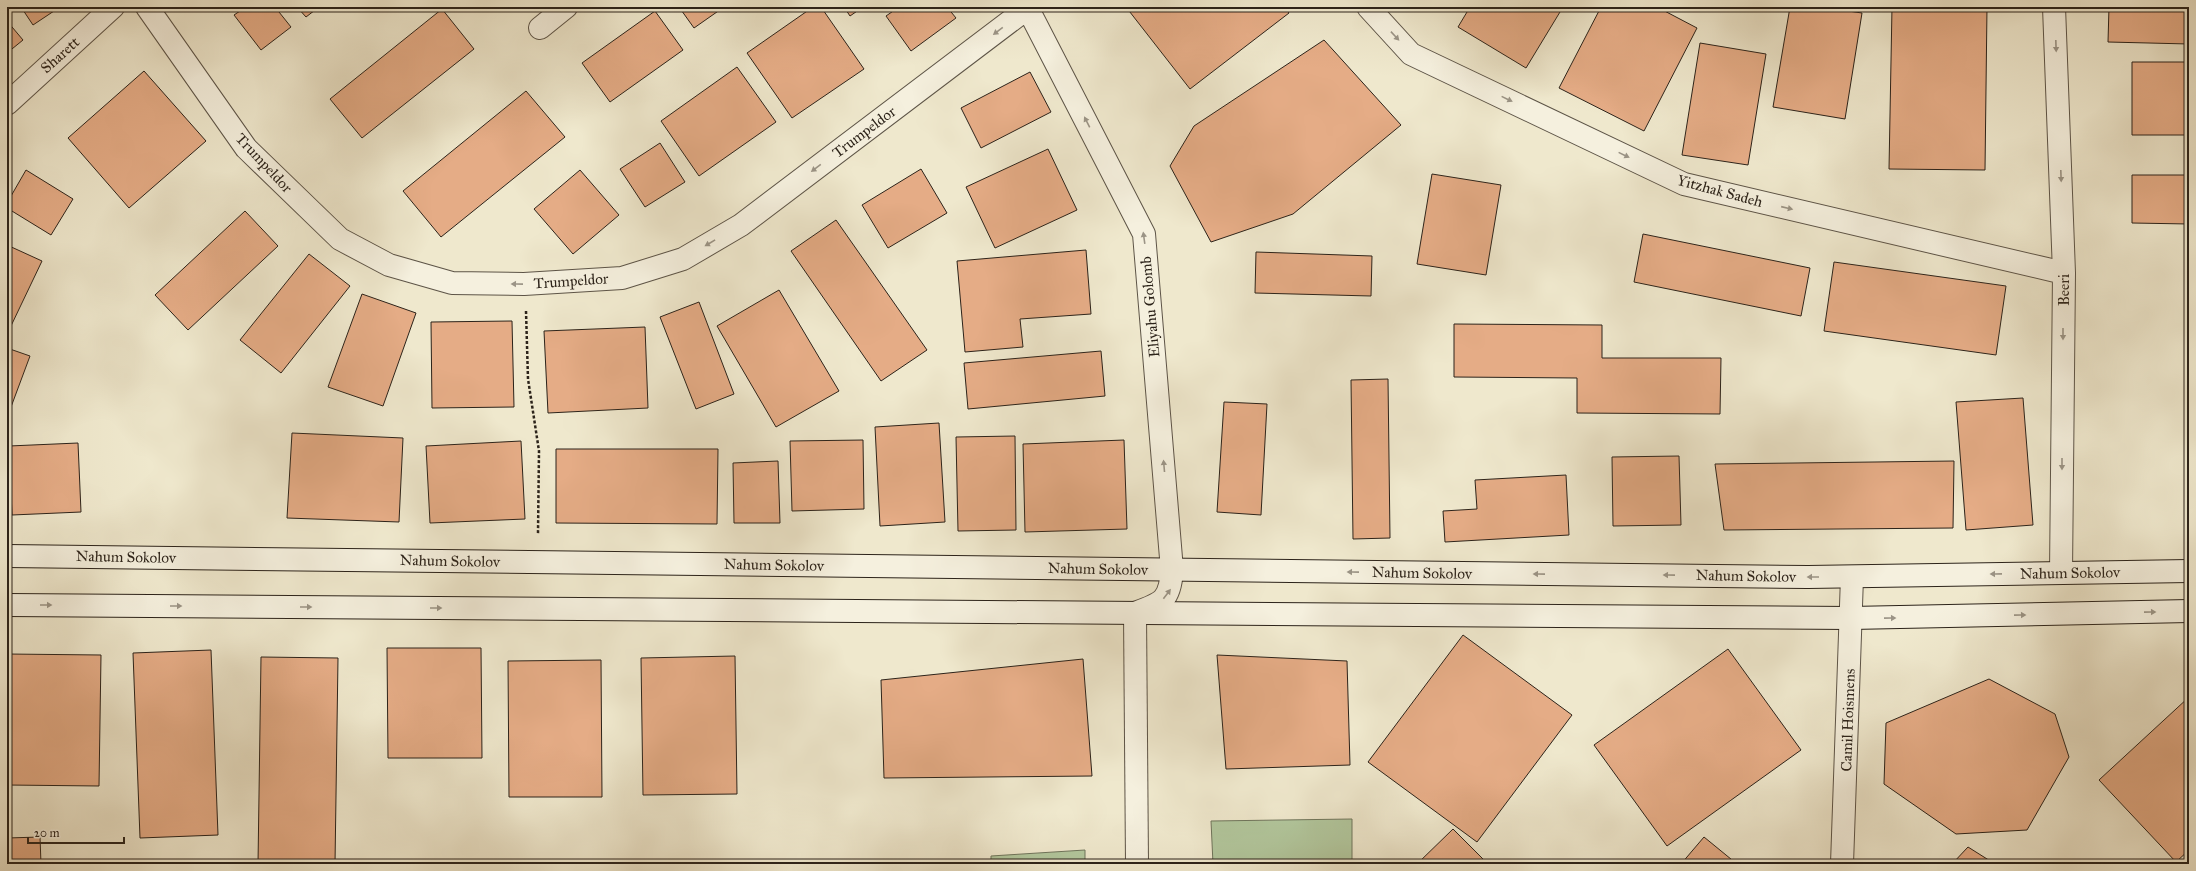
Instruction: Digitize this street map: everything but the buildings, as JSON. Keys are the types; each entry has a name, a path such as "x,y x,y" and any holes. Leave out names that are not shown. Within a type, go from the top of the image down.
{"main road":[{"name":"Sharett","path":"7,104 113,7"},
{"name":"Trumpeldor","path":"147,7 246,148 340,239 389,265 452,283 524,284 622,278 683,259 741,225 1028,7"},
{"path":"540,28 566,7"},
{"name":"Eliyahu Golomb","path":"1028,7 1144,234 1172,570 1171,588 1159,604 1135,613"},
{"name":"Yitzhak Sadeh","path":"1368,7 1412,54 1684,184 2064,273"},
{"name":"Beeri","path":"2054,7 2064,273 2061,573"},
{"name":"Nahum Sokolov","path":"7,556 1852,577 2189,571"},
{"name":"Camil Hoismens","path":"1842,864 1852,618 1852,577"},
{"path":"7,605 1852,618 2189,611"},
{"path":"1135,613 1137,864"}],"path":[{"path":"524,284 528,379 539,451 537,562"}],"green space":[{"path":"1352,819 1352,864 1213,864 1211,821"},
{"path":"1085,850 1085,864 991,864 991,856"}]}
